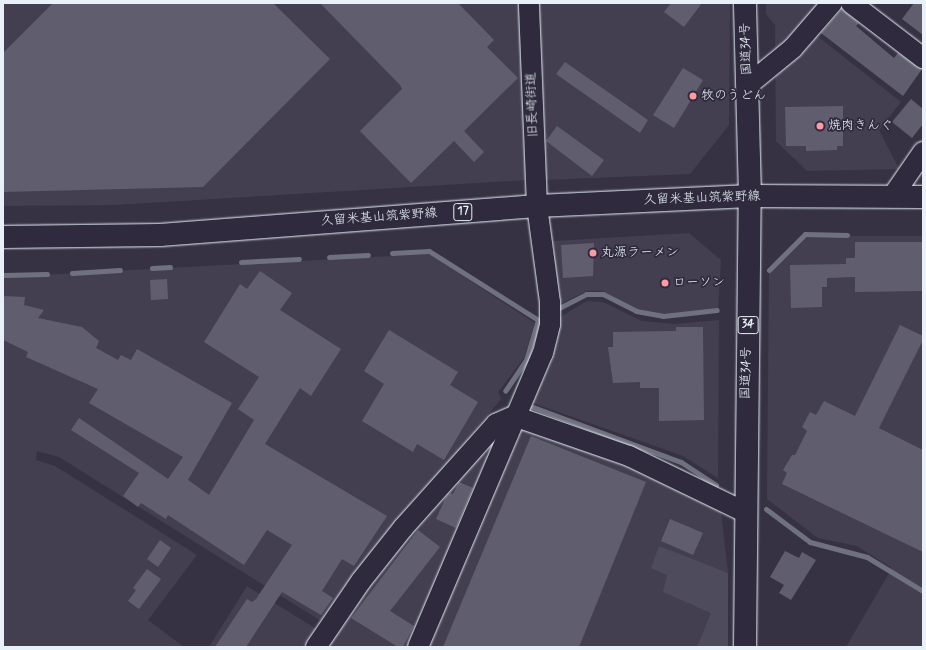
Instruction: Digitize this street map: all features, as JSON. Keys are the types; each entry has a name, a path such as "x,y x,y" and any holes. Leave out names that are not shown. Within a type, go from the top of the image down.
{"main road":[{"name":"国道34号","path":"745,3 750,196 745,512 745,647"},
{"name":"久留米基山筑紫野線","path":"3,237 160,235 537,206 750,196 923,197"}],"street":[{"name":"旧長崎街道","path":"418,647 514,416 543,353 550,324 550,302 537,206 529,3"},
{"path":"748,84 793,48 832,3"},
{"path":"852,3 923,58"},
{"path":"892,197 923,152"},
{"path":"316,647 361,581 403,528 496,424 514,416 629,456 745,512"}],"shaded area":[{"path":"3,3 519,3 527,180 114,205 3,206"},
{"path":"534,3 730,3 729,125 690,174 545,180"},
{"path":"766,3 828,3 807,28 901,102 879,130 899,169 807,171 776,141 775,25 766,14"},
{"path":"689,233 721,260 718,308 664,314 632,308 603,291 587,291 558,305 553,241"},
{"path":"804,236 923,236 923,647 846,647 892,568 857,546 818,538 767,499 769,271"},
{"path":"429,254 535,323 524,358 498,392 501,399 398,524 323,622 59,457 37,451 36,460 55,466 197,555 148,620 184,647 3,647 3,277"},
{"path":"587,301 603,302 642,321 675,324 719,320 718,478 683,456 533,403 553,358 560,317"},
{"path":"523,428 635,468 721,511 728,573 728,647 430,647"},
{"path":"483,453 489,458 409,647 325,647 370,582 474,456"},
{"path":"659,546 728,573 728,647 697,647 711,613 663,592 667,575 651,568"},
{"path":"247,586 318,630 307,647 209,647"}],"building":[{"path":"53,3 273,3 330,59 203,187 3,192 3,53"},
{"path":"320,3 458,3 494,40 487,47 518,78 464,131 484,152 474,162 454,141 411,183 360,131 402,89 400,85"},
{"path":"671,3 702,3 684,27 664,12"},
{"path":"914,3 923,3 923,35 902,19"},
{"path":"842,9 859,23 856,26 894,58 898,53 922,69 903,96 821,33"},
{"path":"565,62 648,120 640,133 556,74"},
{"path":"683,68 703,80 674,128 653,115"},
{"path":"911,99 923,109 923,124 912,138 892,122"},
{"path":"843,106 843,146 837,146 837,150 806,151 806,146 786,146 785,107"},
{"path":"557,126 604,160 592,176 546,141"},
{"path":"855,242 923,242 923,291 855,292 855,277 827,278 827,287 822,287 822,307 791,308 790,265 846,264 846,258 855,258"},
{"path":"594,243 593,276 563,278 561,245"},
{"path":"260,271 292,293 280,310 341,349 311,396 300,388 265,444 387,516 354,566 342,559 322,591 333,598 321,615 282,592 246,647 215,647 247,599 252,602 256,599 292,545 267,530 244,565 168,515 166,519 141,503 138,507 123,496 139,473 71,430 79,418 168,479 183,457 89,403 98,389 26,357 28,352 3,340 3,296 25,297 24,305 44,310 38,318 82,327 99,341 96,348 118,360 121,355 131,360 137,349 232,403 188,480 209,495 254,420 238,409 259,377 204,342 240,284 247,289"},
{"path":"167,279 168,299 151,300 150,280"},
{"path":"900,325 923,336 923,340 879,428 923,450 923,552 782,484 787,473 783,470 792,455 795,455 807,431 802,427 810,412 816,415 824,401 855,416"},
{"path":"676,327 703,327 704,420 659,421 659,388 640,388 640,382 613,383 608,347 613,347 613,332 676,331"},
{"path":"389,330 458,372 450,385 478,402 444,460 417,444 413,452 362,421 384,384 364,371"},
{"path":"531,436 646,482 579,647 443,647"},
{"path":"459,482 473,488 456,528 436,519 446,497 450,493 453,494"},
{"path":"670,519 703,533 693,555 661,541"},
{"path":"418,530 440,547 390,611 414,626 403,647 398,647 351,618"},
{"path":"160,540 171,548 158,567 147,559"},
{"path":"785,551 799,558 802,552 816,560 791,600 779,593 784,585 770,577"},
{"path":"147,569 161,579 139,609 128,601 136,590 133,588"}],"waterway":[{"path":"769,270 805,234 847,235"},
{"path":"392,253 429,251 538,320 526,360 505,391"},
{"path":"329,257 368,255"},
{"path":"241,262 299,259"},
{"path":"152,268 170,267"},
{"path":"72,273 120,270"},
{"path":"3,275 47,274"},
{"path":"559,308 586,294 603,294 636,311 663,316 717,310"},
{"path":"533,407 681,462 716,485"},
{"path":"766,509 810,542 867,557 923,591"}],"place":[{"name":"牧のうどん","path":"693,96"},
{"name":"焼肉きんぐ","path":"820,126"},
{"name":"丸源ラーメン","path":"593,253"},
{"name":"ローソン","path":"665,283"}]}
